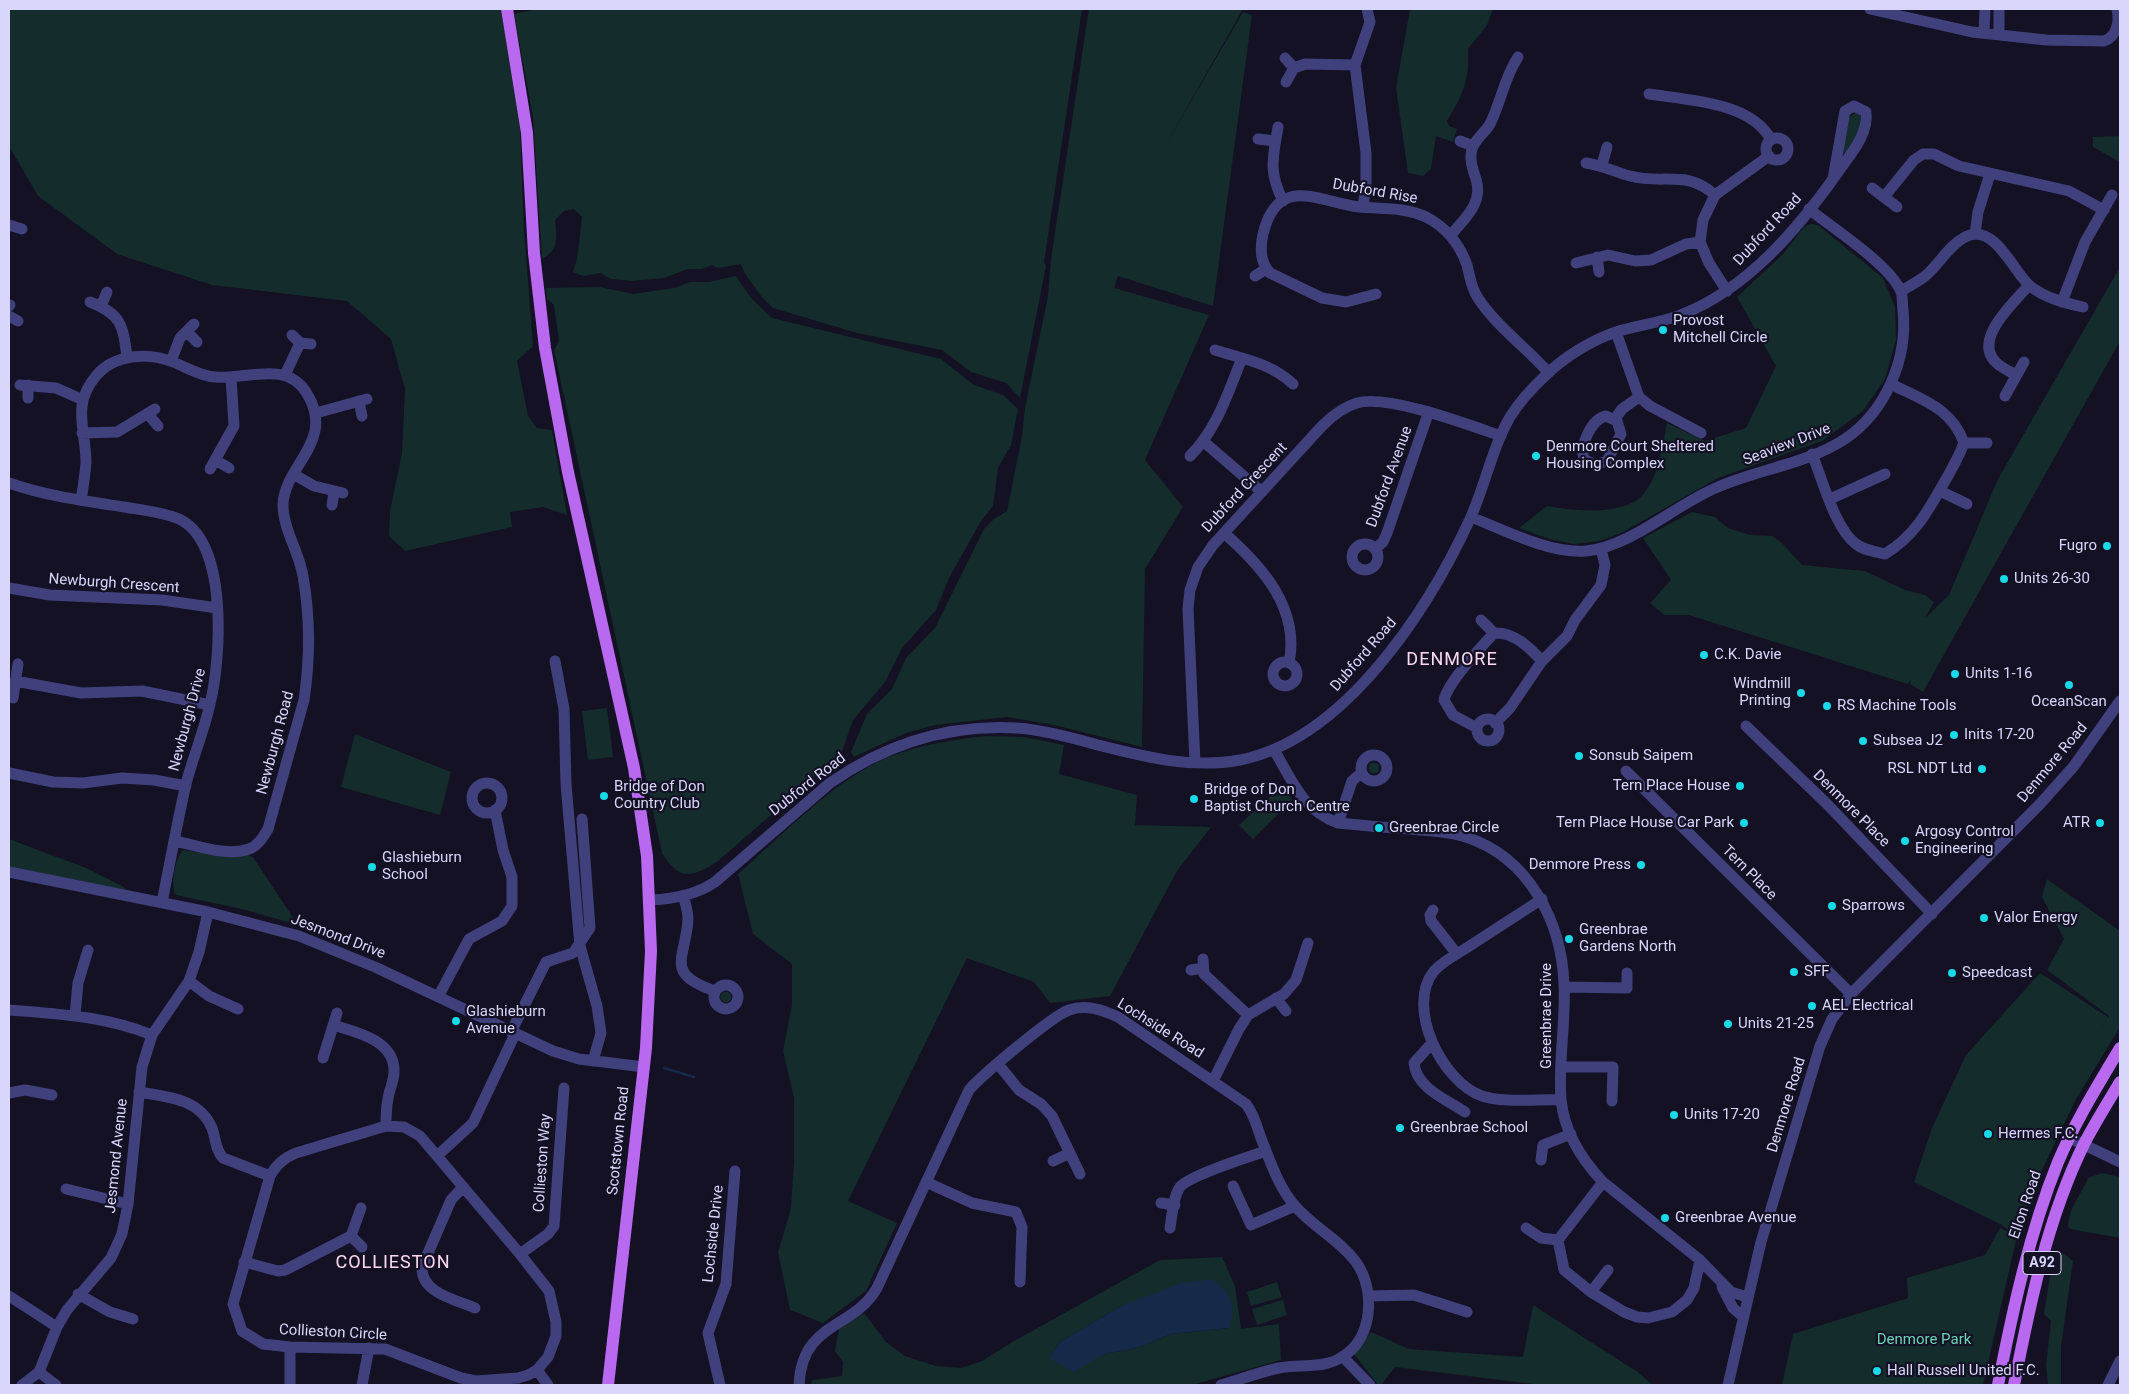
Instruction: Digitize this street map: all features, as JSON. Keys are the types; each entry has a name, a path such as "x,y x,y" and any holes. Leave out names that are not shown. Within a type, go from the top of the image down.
{"main road":[{"name":"Scotstown Road","path":"507,9 527,133 534,253 544,348 568,472 634,768 646,844 651,951 644,1068 608,1385"},
{"name":"Ellon Road","path":"1998,1385 2021,1276 2033,1234 2059,1160 2086,1105 2120,1048"},
{"name":"Ellon Road","path":"2014,1385 2028,1317 2050,1230 2084,1145 2120,1082"}],"street":[{"path":"1363,207 1366,184 1366,152 1355,66 1370,22 1367,9"},
{"path":"1870,9 1984,33 2046,40 2104,41 2111,37 2119,22 2117,9"},
{"path":"1984,9 1984,33"},
{"path":"1999,9 1999,34"},
{"path":"1450,235 1473,209 1477,200 1478,187 1472,169 1473,146 1490,124 1506,77 1518,56"},
{"path":"1285,58 1294,68"},
{"path":"1286,82 1294,68 1312,64 1355,66"},
{"path":"1649,94 1711,104 1751,117 1763,127 1771,140"},
{"name":"Dubford Road","path":"650,900 684,896 702,890 716,882 830,783 850,769 889,748 928,736 973,728 1019,728 1068,738 1142,757 1195,763 1233,761 1274,750 1310,731 1356,691 1413,621 1451,557 1471,516 1501,436 1511,415 1548,372 1584,348 1616,332 1679,316 1705,305 1727,291 1769,255 1833,179 1865,129 1867,115 1861,108 1854,106 1845,110 1833,179"},
{"path":"1278,127 1272,172 1274,183 1283,201 1270,216 1263,236 1261,251 1266,269 1276,276 1322,298 1346,302 1376,294"},
{"path":"1258,138 1276,141"},
{"path":"1771,140 1783,140 1788,150 1786,155 1779,160 1769,156 1766,149 1771,140"},
{"path":"1460,141 1473,146"},
{"path":"1602,165 1607,147"},
{"path":"1884,196 1914,160 1923,154 1934,154 1959,166 2068,191 2104,210"},
{"path":"1727,291 1709,263 1700,242 1703,220 1715,195 1769,156"},
{"path":"1586,163 1602,165 1631,176 1655,180 1690,180 1703,184 1715,195"},
{"path":"1975,234 1978,212 1990,174"},
{"path":"1872,188 1897,207"},
{"name":"Dubford Rise","path":"1283,201 1302,195 1314,195 1363,207 1416,213 1427,218 1450,235 1459,246 1478,298 1548,372"},
{"path":"2062,302 2085,242 2112,195"},
{"path":"1808,209 1886,270 1901,291 1924,277 1952,247 1965,237 1975,234 1994,241 2029,285 2062,302 2083,307"},
{"path":"9,225 22,229"},
{"path":"1576,264 1597,257 1608,256 1635,261 1651,260 1686,244 1700,242"},
{"path":"1597,257 1599,272"},
{"path":"1255,276 1266,269"},
{"path":"2016,375 1998,365 1989,353 1988,340 1998,323 2029,285"},
{"name":"Seaview Drive","path":"1471,516 1557,549 1584,551 1601,549 1624,539 1683,504 1717,487 1812,454 1845,439 1868,417 1891,384 1897,368 1903,335 1901,291"},
{"path":"107,292 96,304 117,317 123,326 128,357"},
{"path":"170,361 180,338 190,328 197,342"},
{"path":"1616,332 1639,397 1650,406 1702,433"},
{"path":"285,375 301,341"},
{"path":"1215,350 1286,371 1293,384"},
{"path":"81,500 86,462 82,433 83,400 96,376 104,368 128,357 150,356 214,377 260,373 285,375 306,391 316,413 363,400 362,416"},
{"path":"1190,456 1204,442 1224,403 1242,358"},
{"path":"2005,396 2024,362"},
{"path":"229,468 212,464 234,426 231,377"},
{"path":"1812,454 1838,522 1856,545 1886,560 1913,532 1926,515 1964,443 1959,428 1951,418 1891,384"},
{"path":"28,398 24,385 56,388 83,400"},
{"path":"1615,419 1622,409 1639,397"},
{"name":"Dubford Crescent","path":"1195,763 1188,608 1190,590 1203,558 1322,426 1344,408 1357,402 1381,401 1501,436"},
{"path":"82,433 117,432 151,411 158,426"},
{"name":"Newburgh Road","path":"175,841 225,851 239,851 250,849 260,841 268,830 304,700 307,681 307,632 303,575 284,522 283,502 313,438 316,413"},
{"name":"Dubford Avenue","path":"1376,548 1387,533 1428,414"},
{"path":"1204,442 1262,492"},
{"path":"1964,443 1987,443"},
{"path":"1830,499 1885,474"},
{"path":"294,475 314,486 338,492 332,505"},
{"name":"Newburgh Drive","path":"9,483 26,489 81,500 151,511 180,520 193,530 202,542 212,570 217,608 217,665 210,705 186,786 162,902"},
{"path":"1940,491 1967,504"},
{"path":"1224,533 1260,567 1277,592 1289,621 1293,646 1289,663"},
{"path":"1496,723 1510,708 1542,661 1567,636 1575,620 1601,585 1605,565 1601,549"},
{"name":"Newburgh Crescent","path":"9,588 50,595 162,600 217,608"},
{"path":"1481,620 1494,633"},
{"path":"1496,723 1498,733 1490,741 1479,737 1477,728 1453,714 1444,700 1452,681 1494,633 1502,632 1512,636 1528,646 1542,661"},
{"path":"554,661 564,709 566,784 580,946 597,1006 601,1033 593,1061"},
{"path":"12,698 18,664"},
{"path":"15,681 81,693 142,691 210,705"},
{"name":"Denmore Road","path":"1728,1385 1742,1316 1761,1242 1820,1046 1832,1019 1851,994 2040,804 2074,766 2120,701"},
{"path":"1477,728 1483,720 1490,720 1496,723"},
{"name":"Denmore Place","path":"1746,726 1828,805 1932,914"},
{"name":"Greenbrae Drive","path":"1274,750 1303,798 1322,818 1338,823 1443,832 1467,837 1494,850 1527,878 1542,900 1552,923 1562,957 1565,987 1561,1100 1571,1134 1589,1167 1603,1182 1700,1260 1731,1292 1747,1297"},
{"name":"Tern Place","path":"1626,772 1851,994"},
{"path":"9,773 53,782 83,783 122,778 154,780 186,786"},
{"path":"1338,823 1352,781 1361,773"},
{"path":"438,996 469,939 502,921 512,906 512,877 503,850 495,810"},
{"path":"437,1156 473,1123 546,962 573,953 580,946 590,925 582,819"},
{"name":"Jesmond Drive","path":"9,872 208,912 299,936 354,958 438,996 553,1051 593,1061 644,1068"},
{"path":"684,896 688,921 680,959 682,969 687,977 699,985 715,991"},
{"path":"1542,900 1436,969 1425,990 1426,1017 1432,1042 1445,1065 1456,1078 1481,1096 1561,1100"},
{"path":"1433,910 1430,915 1431,921 1457,954"},
{"name":"Jesmond Avenue","path":"39,1372 57,1327 78,1294 110,1258 122,1234 128,1204 142,1067 152,1035 189,981 199,952 208,912"},
{"path":"1213,1081 1248,1015 1284,994 1296,980 1308,943"},
{"path":"75,1015 78,983 88,950"},
{"path":"1191,970 1203,963 1204,974 1248,1015"},
{"path":"1565,987 1627,988 1627,973"},
{"path":"189,981 209,996 238,1009"},
{"path":"1276,998 1286,1010"},
{"name":"Lochside Road","path":"799,1385 805,1356 817,1338 872,1297 963,1100 977,1081 1062,1014 1070,1010 1091,1008 1118,1017 1246,1104 1251,1110 1266,1151 1285,1191 1295,1206 1356,1263 1366,1284 1369,1296"},
{"path":"9,1010 75,1015 117,1022 152,1035"},
{"path":"323,1058 337,1013"},
{"path":"333,1025 364,1034 386,1050 392,1060 394,1070 388,1098 386,1126"},
{"path":"1432,1042 1414,1064 1417,1077 1424,1085 1465,1112"},
{"path":"998,1064 1020,1090 1046,1109 1080,1174"},
{"path":"1562,1067 1613,1067 1612,1101"},
{"name":"Collieston Way","path":"520,1254 548,1234 554,1226 564,1088"},
{"path":"9,1093 25,1090 52,1095"},
{"path":"138,1092 183,1100 195,1106 212,1128 218,1153 222,1158 270,1176"},
{"name":"Collieston Circle","path":"386,1126 412,1130 437,1156 549,1291 556,1322 556,1336 548,1357 537,1370 518,1378 476,1380 460,1378 385,1349 290,1347 263,1344 242,1331 233,1304 270,1176 285,1158 296,1153 386,1126"},
{"path":"1541,1160 1543,1145 1571,1134"},
{"path":"2070,1138 2120,1162"},
{"path":"1170,1228 1179,1188 1189,1180 1266,1151"},
{"path":"1054,1161 1070,1152"},
{"name":"Lochside Drive","path":"720,1385 708,1334 726,1284 735,1171"},
{"path":"926,1182 972,1203 1016,1212 1022,1227 1020,1282"},
{"path":"1603,1182 1558,1240 1564,1270 1591,1292 1624,1312 1637,1317 1648,1318 1672,1312 1687,1300 1694,1288 1700,1260"},
{"path":"1233,1186 1251,1225 1295,1206"},
{"path":"74,1187 128,1204"},
{"path":"463,1187 451,1200 422,1266 422,1277 432,1289 475,1308"},
{"path":"1161,1203 1175,1205"},
{"path":"244,1262 285,1270 351,1236 361,1208"},
{"path":"1526,1228 1541,1238 1558,1240"},
{"path":"351,1236 362,1248"},
{"path":"1021,1264 1033,1265"},
{"path":"1591,1292 1608,1270"},
{"name":"Greenbrae Drive","path":"1718,1279 1733,1308 1742,1316"},
{"path":"78,1294 110,1312 122,1310 133,1319"},
{"path":"1221,1385 1280,1368 1318,1364 1343,1357 1354,1346 1362,1331 1369,1296 1414,1295 1467,1312"},
{"path":"9,1296 57,1327"},
{"path":"290,1347 290,1385"},
{"path":"362,1385 369,1348"},
{"path":"1343,1357 1368,1384"},
{"path":"2108,1385 2120,1361"},
{"path":"537,1370 548,1385"},
{"path":"22,1385 39,1372 56,1385"}],"green space":[{"path":"9,9 501,9 520,128 524,230 533,346 517,361 528,416 537,428 552,430 567,515 543,507 510,512 512,527 405,551 389,536 390,511 402,453 405,389 391,339 347,301 212,285 117,254 38,196 9,146"},
{"path":"537,9 1082,9 1044,262 1046,266 1020,398 1006,383 971,372 942,350 857,333 773,308 761,296 745,274 741,264 718,268 712,265 702,269 688,269 664,278 632,281 611,279 601,273 583,276 573,272 577,259 582,217 574,209 564,211 555,220 556,243 551,252 542,259 533,117 514,14"},
{"path":"1089,9 1243,9 1165,146 1243,12 1252,15 1213,306 1118,276 1114,288 1209,315 1145,460 1183,507 1145,569 1142,747 1054,725 1007,717 935,725 906,733 854,757 851,752 867,714 892,689 906,658 935,628 984,529 994,519 1007,511 1022,436 1025,408 1048,296 1051,259"},
{"path":"1410,9 1493,9 1487,25 1468,49 1468,69 1464,86 1447,121 1449,126 1457,129 1453,142 1436,136 1431,169 1423,176 1408,173 1396,88"},
{"path":"1856,112 1860,115 1861,120 1859,132 1850,148 1842,154 1849,118"},
{"path":"2120,136 2120,162 2093,147 2093,137"},
{"path":"1810,224 1818,225 1883,278 1895,307 1896,340 1885,379 1863,411 1822,441 1718,478 1623,532 1600,541 1574,544 1549,539 1519,528 1547,506 1599,510 1613,509 1637,500 1645,492 1654,476 1660,459 1667,423 1705,441 1746,428 1776,366 1737,297 1783,254 1804,227"},
{"path":"2120,267 2120,341 1923,692 1910,684 1911,679 1908,684 1689,615 1664,615 1650,603 1671,580 1643,538 1692,512 1715,517 1728,528 1750,535 1772,536 1782,543 1802,565 1865,571 1905,590 1925,595 1934,602 1925,618 1949,595 1998,479"},
{"path":"736,276 751,298 772,318 941,359 974,385 1003,395 1018,409 1011,445 998,468 993,506 981,521 949,578 936,610 902,648 885,682 853,720 841,754 718,861 701,871 687,874 674,868 662,853 554,350 559,341 554,305 547,299 546,288 600,287 633,294 674,288 690,282 709,282"},
{"path":"607,708 613,757 588,760 582,711"},
{"path":"355,734 451,772 440,815 341,787"},
{"path":"987,736 1024,737 1064,745 1059,774 1137,795 1135,825 1211,827 1177,871 1110,996 1050,1003 1034,982 967,958 848,1201 897,1223 866,1291 823,1323 790,1310 778,1252 791,1209 794,1161 794,1098 783,1051 792,1005 792,964 753,934 738,874 811,808 852,777 873,765 894,755 928,745"},
{"path":"1374,762 1380,768 1374,774 1368,768"},
{"path":"1283,785 1292,800 1253,839 1239,825"},
{"path":"9,839 86,868 124,887 126,891 9,867"},
{"path":"184,850 225,857 246,854 253,857 298,925 246,910 176,895 173,885 174,871 178,858"},
{"name":"Denmore Park","path":"2047,879 2120,931 2120,1027 2075,1101 2031,1193 2017,1236 1983,1385 1782,1385 1793,1334 1908,1298 1907,1278 1985,1255 2000,1228 2013,1234 2002,1225 1914,1182 1932,1128 1966,1055 2040,973 2108,1017 2099,1031 2109,1016 2047,970 2064,939 2042,897"},
{"path":"726,991 732,997 726,1003 720,997"},
{"path":"2102,1173 2120,1177 2120,1238 2070,1229 2068,1226 2073,1207 2088,1178"},
{"path":"2058,1254 2065,1254 2073,1261 2061,1347 2061,1385 2048,1385 2046,1365 2051,1321 2044,1314 2050,1277"},
{"path":"1222,1257 1235,1286 1241,1329 1279,1324 1281,1360 1192,1385 811,1385 812,1380 842,1376 843,1362 835,1351 839,1329 864,1313 886,1342 905,1356 936,1366 961,1368 982,1361 1014,1341 1160,1260","holes":["1123,1305 1229,1328 1171,1334 1137,1348 1104,1354 1049,1358 1060,1342"]},
{"path":"1277,1282 1282,1297 1251,1306 1247,1292"},
{"path":"1283,1300 1287,1315 1257,1325 1252,1309"},
{"path":"1533,1305 1636,1371 1653,1385 1541,1385 1395,1367 1381,1385 1378,1385 1354,1354 1371,1332 1409,1349 1523,1357"}],"water":[{"path":"1213,1279 1231,1300 1232,1312 1229,1328 1171,1334 1137,1348 1104,1354 1074,1372 1049,1358 1060,1342 1123,1305 1182,1283"}],"waterway":[{"path":"664,1068 694,1077"}],"place":[{"name":"Provost Mitchell Circle","path":"1663,330"},
{"name":"Denmore Court Sheltered Housing Complex","path":"1536,456"},
{"name":"Fugro","path":"2107,546"},
{"name":"Units 26-30","path":"2004,579"},
{"name":"C.K. Davie","path":"1704,655"},
{"name":"Units 1-16","path":"1955,674"},
{"name":"OceanScan","path":"2069,685"},
{"name":"Windmill Printing","path":"1801,693"},
{"name":"RS Machine Tools","path":"1827,706"},
{"name":"Inits 17-20","path":"1954,735"},
{"name":"Subsea J2","path":"1863,741"},
{"name":"Sonsub Saipem","path":"1579,756"},
{"name":"RSL NDT Ltd","path":"1982,769"},
{"name":"Tern Place House","path":"1740,786"},
{"name":"Bridge of Don Country Club","path":"604,796"},
{"name":"Bridge of Don Baptist Church Centre","path":"1194,799"},
{"name":"Tern Place House Car Park","path":"1744,823"},
{"name":"ATR","path":"2100,823"},
{"name":"Greenbrae Circle","path":"1379,828"},
{"name":"Argosy Control Engineering","path":"1905,841"},
{"name":"Denmore Press","path":"1641,865"},
{"name":"Glashieburn School","path":"372,867"},
{"name":"Sparrows","path":"1832,906"},
{"name":"Valor Energy","path":"1984,918"},
{"name":"Greenbrae Gardens North","path":"1569,939"},
{"name":"SFF","path":"1794,972"},
{"name":"Speedcast","path":"1952,973"},
{"name":"AEL Electrical","path":"1812,1006"},
{"name":"Glashieburn Avenue","path":"456,1021"},
{"name":"Units 21-25","path":"1728,1024"},
{"name":"Units 17-20","path":"1674,1115"},
{"name":"Greenbrae School","path":"1400,1128"},
{"name":"Hermes F.C.","path":"1988,1134"},
{"name":"Greenbrae Avenue","path":"1665,1218"},
{"name":"Hall Russell United F.C.","path":"1877,1371"}],"district":[{"name":"DENMORE","path":"1452,660"},
{"name":"COLLIESTON","path":"393,1263"}]}
